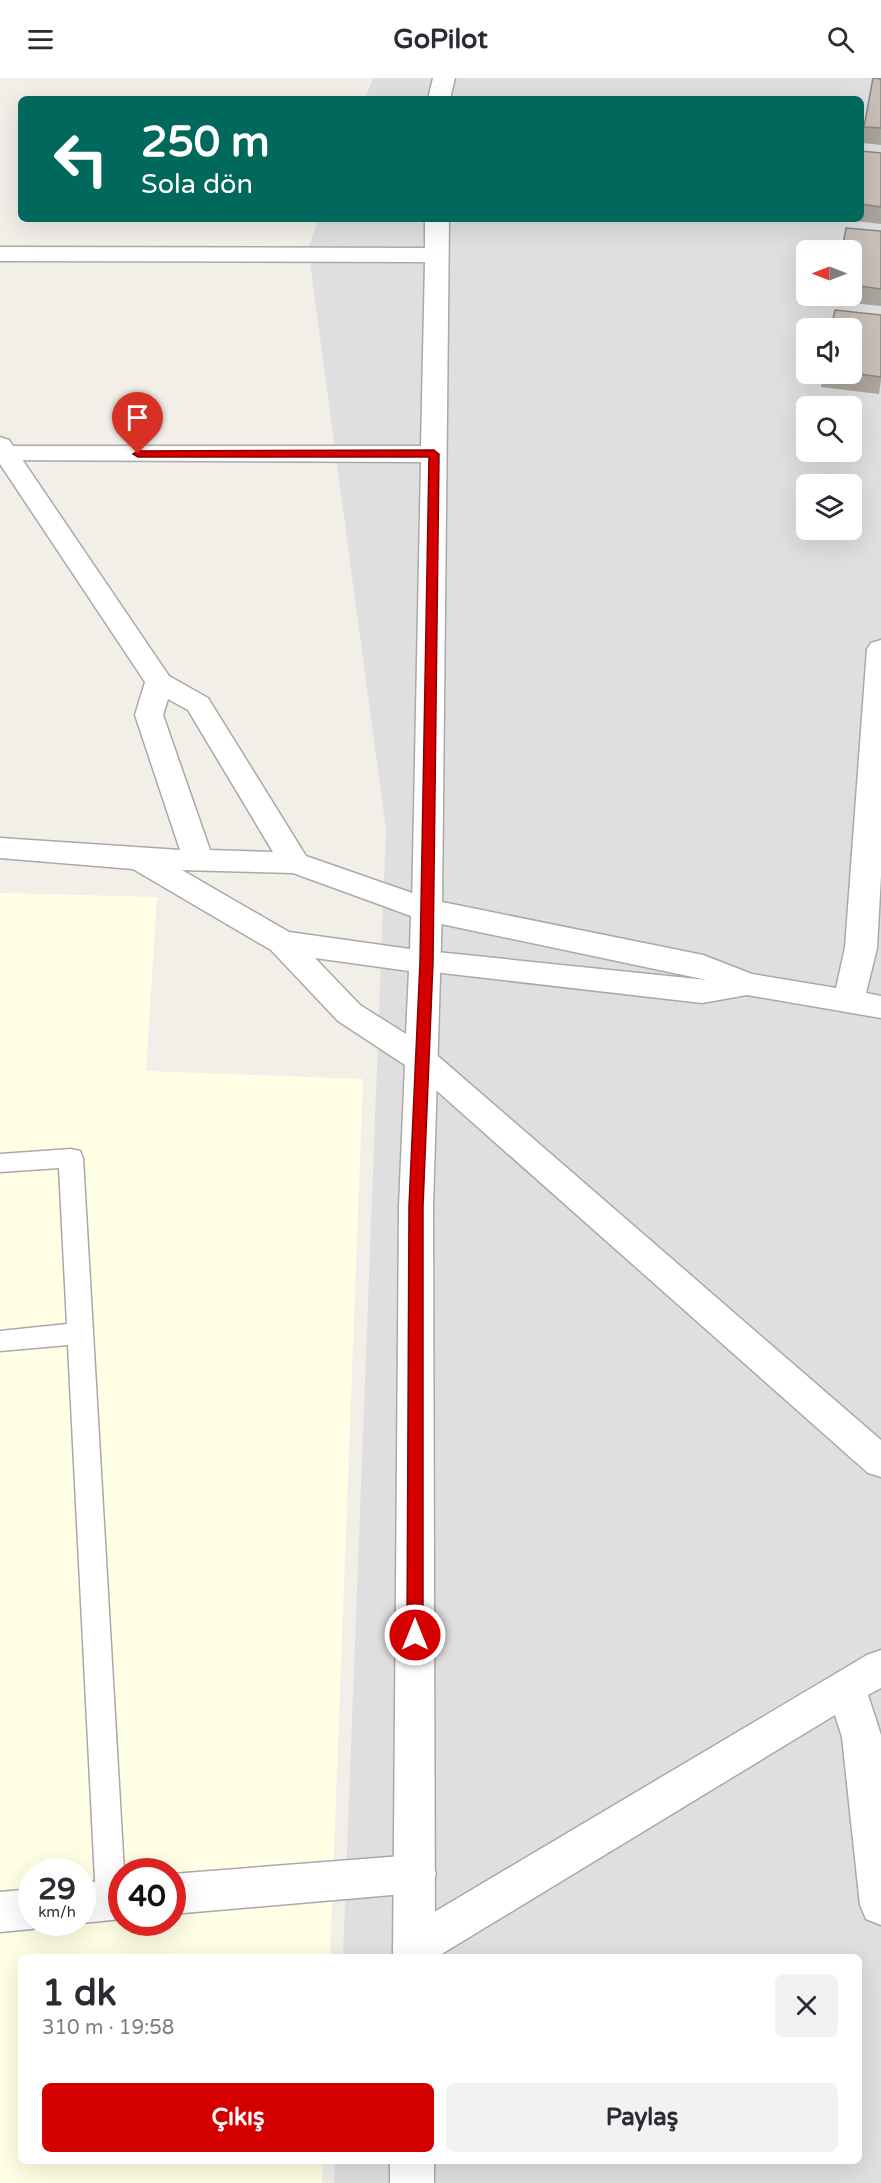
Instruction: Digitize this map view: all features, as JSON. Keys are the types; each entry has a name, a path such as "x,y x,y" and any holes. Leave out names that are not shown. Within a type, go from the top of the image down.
{"street":[{"path":"440,96 444,78"},
{"path":"414,1952 416,1206 427,962 437,222"},
{"path":"0,254 437,255"},
{"path":"3,449 434,454"},
{"path":"3,449 159,682 198,704 295,863"},
{"path":"848,1002 861,948 881,649"},
{"path":"159,682 149,715 198,859"},
{"path":"0,848 139,859 295,863 427,910 703,966 747,984 881,1007"},
{"path":"139,859 282,942 349,1013 421,1059 881,1462"},
{"path":"282,942 427,962 702,992 747,984"},
{"path":"414,1952 881,1667"},
{"path":"846,1688 862,1737 881,1905"},
{"path":"186,1893 415,1874"},
{"path":"0,1912 18,1910"},
{"path":"412,2164 412,2183"}],"lane":[{"path":"0,1163 71,1158 81,1333 105,1901"},
{"path":"0,1341 81,1333"}],"shaded area":[{"path":"373,78 881,78 881,2183 334,2183 335,2164 862,2164 862,1954 343,1954 386,830 308,248 318,222 864,222 864,96 366,96"},
{"path":"0,893 157,897 146,1071 363,1079 330,1954 18,1954 18,2164 323,2164 322,2183 0,2183"}],"building":[{"path":"873,78 881,79 881,128 864,127"},
{"path":"864,151 881,153 881,207 864,204"},
{"path":"846,228 881,231 881,289 862,286 862,240 844,240"},
{"path":"835,310 881,315 881,377 862,374 862,318 833,318"}],"route":[{"path":"138,454 434,454 427,962 416,1206 415,1635"}]}
